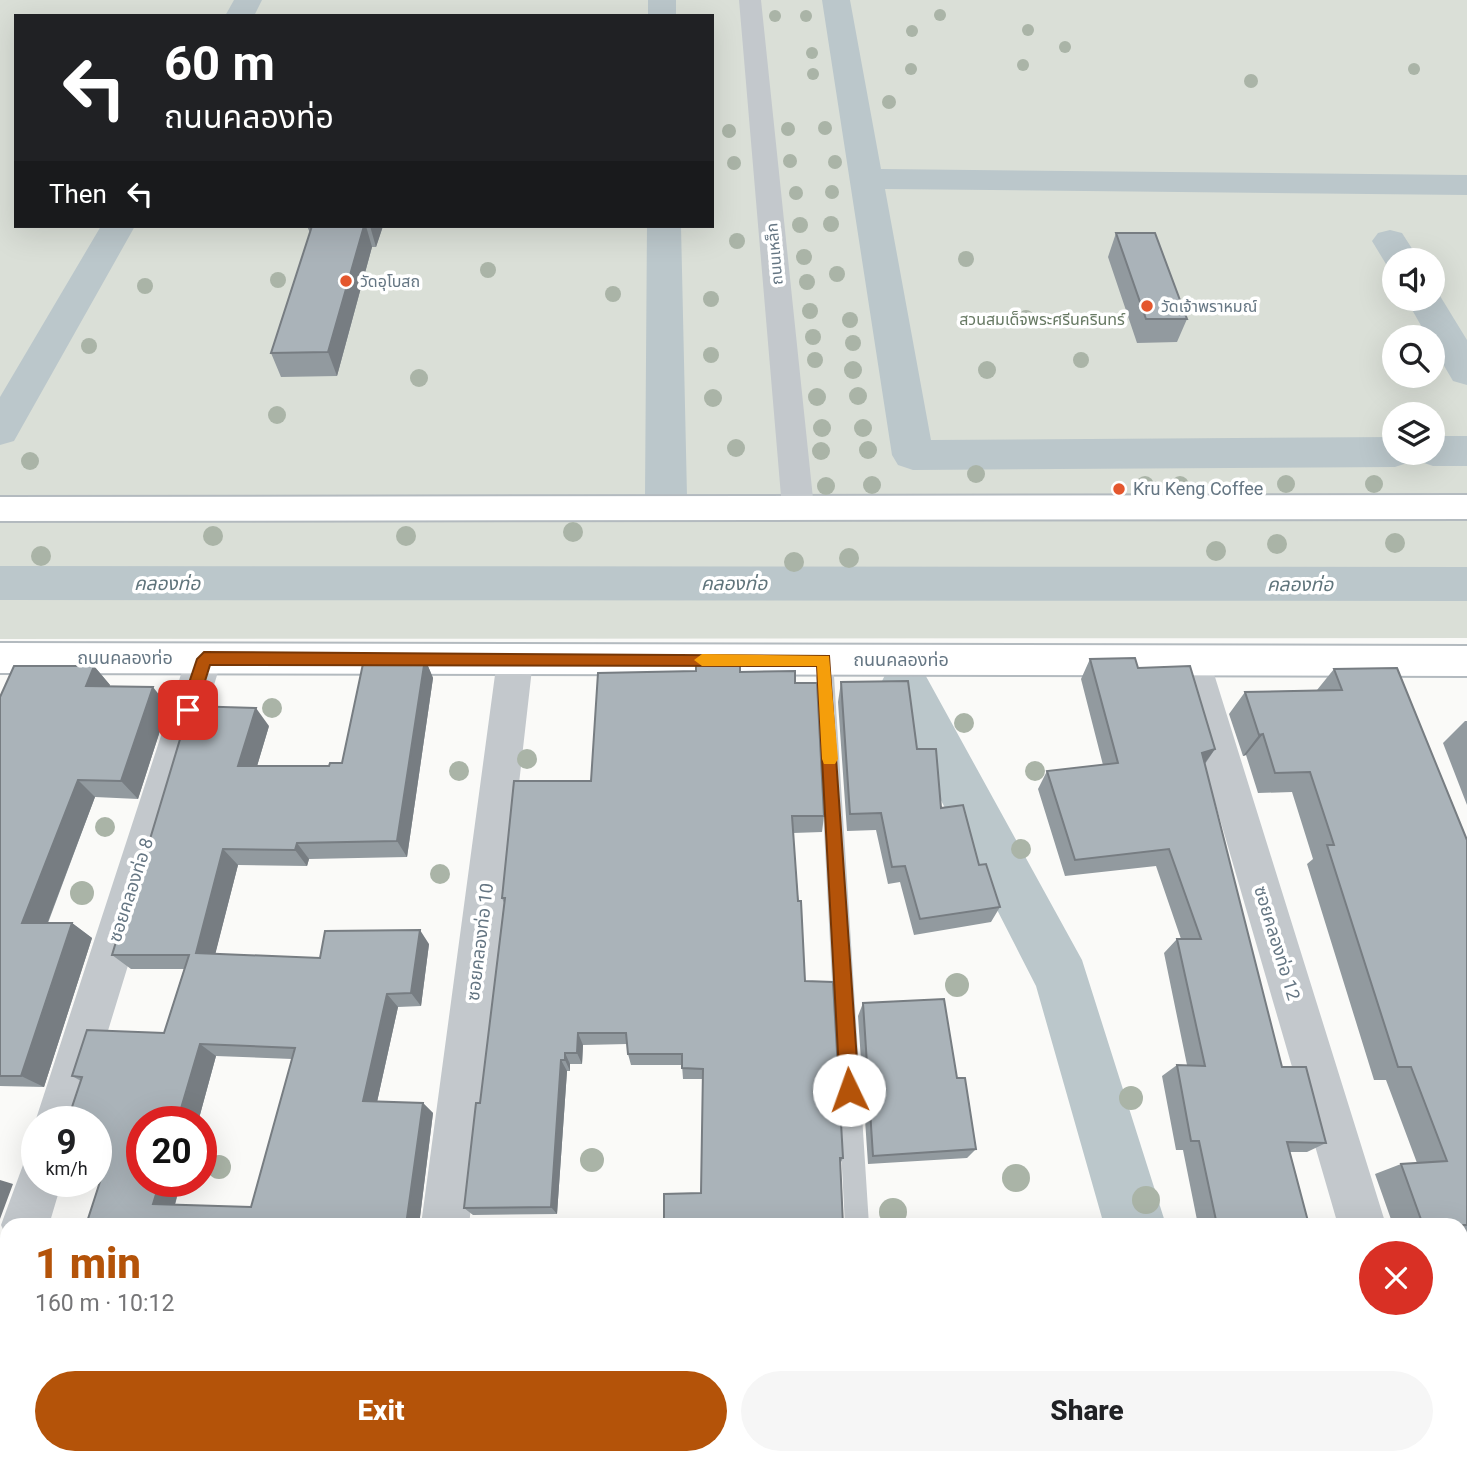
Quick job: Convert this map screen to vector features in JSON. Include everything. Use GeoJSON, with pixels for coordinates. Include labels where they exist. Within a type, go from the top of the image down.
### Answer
{"type":"FeatureCollection","features":[{"type":"Feature","properties":{"kind":"street","name":"ถนนเหล็ก"},"geometry":{"type":"LineString","coordinates":[[750,0],[798,508]]}},
{"type":"Feature","properties":{"kind":"street"},"geometry":{"type":"LineString","coordinates":[[0,509],[1467,507]]}},
{"type":"Feature","properties":{"kind":"street","name":"ถนนคลองท่อ"},"geometry":{"type":"LineString","coordinates":[[0,658],[1467,661]]}},
{"type":"Feature","properties":{"kind":"street","name":"ซอยคลองท่อ 8"},"geometry":{"type":"LineString","coordinates":[[62,1106],[204,659]]}},
{"type":"Feature","properties":{"kind":"street","name":"ซอยคลองท่อ 10"},"geometry":{"type":"LineString","coordinates":[[446,1218],[515,660]]}},
{"type":"Feature","properties":{"kind":"street","name":"ซอยคลองท่อ 12"},"geometry":{"type":"LineString","coordinates":[[1192,661],[1360,1218]]}},
{"type":"Feature","properties":{"kind":"street"},"geometry":{"type":"LineString","coordinates":[[1390,661],[1405,699]]}},
{"type":"Feature","properties":{"kind":"street"},"geometry":{"type":"LineString","coordinates":[[27,1218],[34,1197]]}},
{"type":"Feature","properties":{"kind":"lane"},"geometry":{"type":"LineString","coordinates":[[824,660],[857,1218]]}},
{"type":"Feature","properties":{"kind":"green space","name":"สวนสมเด็จพระศรีนครินทร์"},"geometry":{"type":"Polygon","coordinates":[[[0,0],[1467,0],[1467,638],[0,639],[0,0]]]}},
{"type":"Feature","properties":{"kind":"building"},"geometry":{"type":"Polygon","coordinates":[[[311,228],[363,228],[328,352],[271,353],[311,228]]]}},
{"type":"Feature","properties":{"kind":"building"},"geometry":{"type":"Polygon","coordinates":[[[1116,233],[1155,233],[1187,319],[1146,319],[1116,233]]]}},
{"type":"Feature","properties":{"kind":"building"},"geometry":{"type":"Polygon","coordinates":[[[696,658],[740,658],[740,672],[795,671],[795,683],[817,683],[824,816],[792,816],[798,901],[801,901],[805,981],[833,982],[843,1158],[840,1158],[843,1218],[664,1218],[664,1194],[701,1193],[703,1069],[682,1068],[682,1054],[628,1054],[626,1033],[578,1033],[577,1053],[565,1053],[565,1060],[561,1060],[551,1207],[464,1208],[505,898],[502,898],[514,781],[591,781],[598,673],[696,671],[696,658]]]}},
{"type":"Feature","properties":{"kind":"building"},"geometry":{"type":"Polygon","coordinates":[[[1135,658],[1138,668],[1190,666],[1215,749],[1202,753],[1282,1067],[1306,1067],[1326,1143],[1287,1142],[1307,1218],[1216,1218],[1199,1141],[1191,1141],[1177,1065],[1205,1066],[1177,939],[1201,939],[1169,849],[1075,860],[1047,771],[1118,763],[1090,659],[1135,658]]]}},
{"type":"Feature","properties":{"kind":"building"},"geometry":{"type":"Polygon","coordinates":[[[364,659],[425,659],[397,841],[297,843],[295,850],[223,849],[196,953],[320,958],[325,931],[420,930],[411,993],[387,994],[363,1101],[423,1103],[407,1218],[88,1218],[95,1197],[112,1197],[112,1106],[72,1106],[82,1077],[72,1076],[87,1030],[164,1033],[189,955],[112,955],[126,909],[129,909],[190,706],[256,708],[238,766],[329,766],[330,763],[342,763],[364,659]]]}},
{"type":"Feature","properties":{"kind":"building"},"geometry":{"type":"Polygon","coordinates":[[[14,666],[94,666],[86,686],[153,687],[121,781],[78,780],[22,923],[72,923],[21,1076],[0,1076],[0,697],[14,666]]]}},
{"type":"Feature","properties":{"kind":"building"},"geometry":{"type":"Polygon","coordinates":[[[1397,668],[1467,840],[1467,1218],[1420,1218],[1401,1164],[1447,1161],[1411,1067],[1398,1067],[1327,845],[1334,845],[1310,772],[1275,773],[1263,734],[1259,735],[1245,692],[1342,690],[1334,669],[1397,668]]]}},
{"type":"Feature","properties":{"kind":"building"},"geometry":{"type":"Polygon","coordinates":[[[908,681],[917,749],[936,749],[941,808],[963,805],[979,865],[986,864],[1000,907],[920,919],[905,866],[892,867],[881,813],[850,814],[841,682],[908,681]]]}},
{"type":"Feature","properties":{"kind":"building"},"geometry":{"type":"Polygon","coordinates":[[[944,999],[957,1078],[965,1078],[976,1149],[873,1156],[863,1003],[944,999]]]}},
{"type":"Feature","properties":{"kind":"waterway"},"geometry":{"type":"LineString","coordinates":[[240,14],[248,0]]}},
{"type":"Feature","properties":{"kind":"waterway"},"geometry":{"type":"LineString","coordinates":[[662,0],[662,14]]}},
{"type":"Feature","properties":{"kind":"waterway"},"geometry":{"type":"LineString","coordinates":[[836,0],[866,179]]}},
{"type":"Feature","properties":{"kind":"waterway"},"geometry":{"type":"LineString","coordinates":[[866,179],[1467,185]]}},
{"type":"Feature","properties":{"kind":"waterway"},"geometry":{"type":"LineString","coordinates":[[866,179],[913,455],[1382,452]]}},
{"type":"Feature","properties":{"kind":"waterway"},"geometry":{"type":"LineString","coordinates":[[0,431],[117,228]]}},
{"type":"Feature","properties":{"kind":"waterway"},"geometry":{"type":"LineString","coordinates":[[664,228],[666,496]]}},
{"type":"Feature","properties":{"kind":"waterway"},"geometry":{"type":"LineString","coordinates":[[1390,241],[1394,248]]}},
{"type":"Feature","properties":{"kind":"waterway"},"geometry":{"type":"LineString","coordinates":[[1431,311],[1467,372]]}},
{"type":"Feature","properties":{"kind":"waterway"},"geometry":{"type":"LineString","coordinates":[[1445,451],[1467,451]]}},
{"type":"Feature","properties":{"kind":"waterway","name":"คลองท่อ"},"geometry":{"type":"LineString","coordinates":[[0,583],[1467,584]]}},
{"type":"Feature","properties":{"kind":"waterway"},"geometry":{"type":"LineString","coordinates":[[905,683],[1062,979],[1133,1218]]}},
{"type":"Feature","properties":{"kind":"slow traffic"},"geometry":{"type":"LineString","coordinates":[[702,660],[824,660],[830,759]]}},
{"type":"Feature","properties":{"kind":"place","name":"วัดอุโบสถ"},"geometry":{"type":"Point","coordinates":[346,281]}},
{"type":"Feature","properties":{"kind":"place","name":"วัดเจ้าพราหมณ์"},"geometry":{"type":"Point","coordinates":[1147,306]}},
{"type":"Feature","properties":{"kind":"place","name":"Kru Keng Coffee"},"geometry":{"type":"Point","coordinates":[1119,489]}},
{"type":"Feature","properties":{"kind":"route"},"geometry":{"type":"LineString","coordinates":[[188,710],[204,659],[824,660],[849,1090]]}}]}
